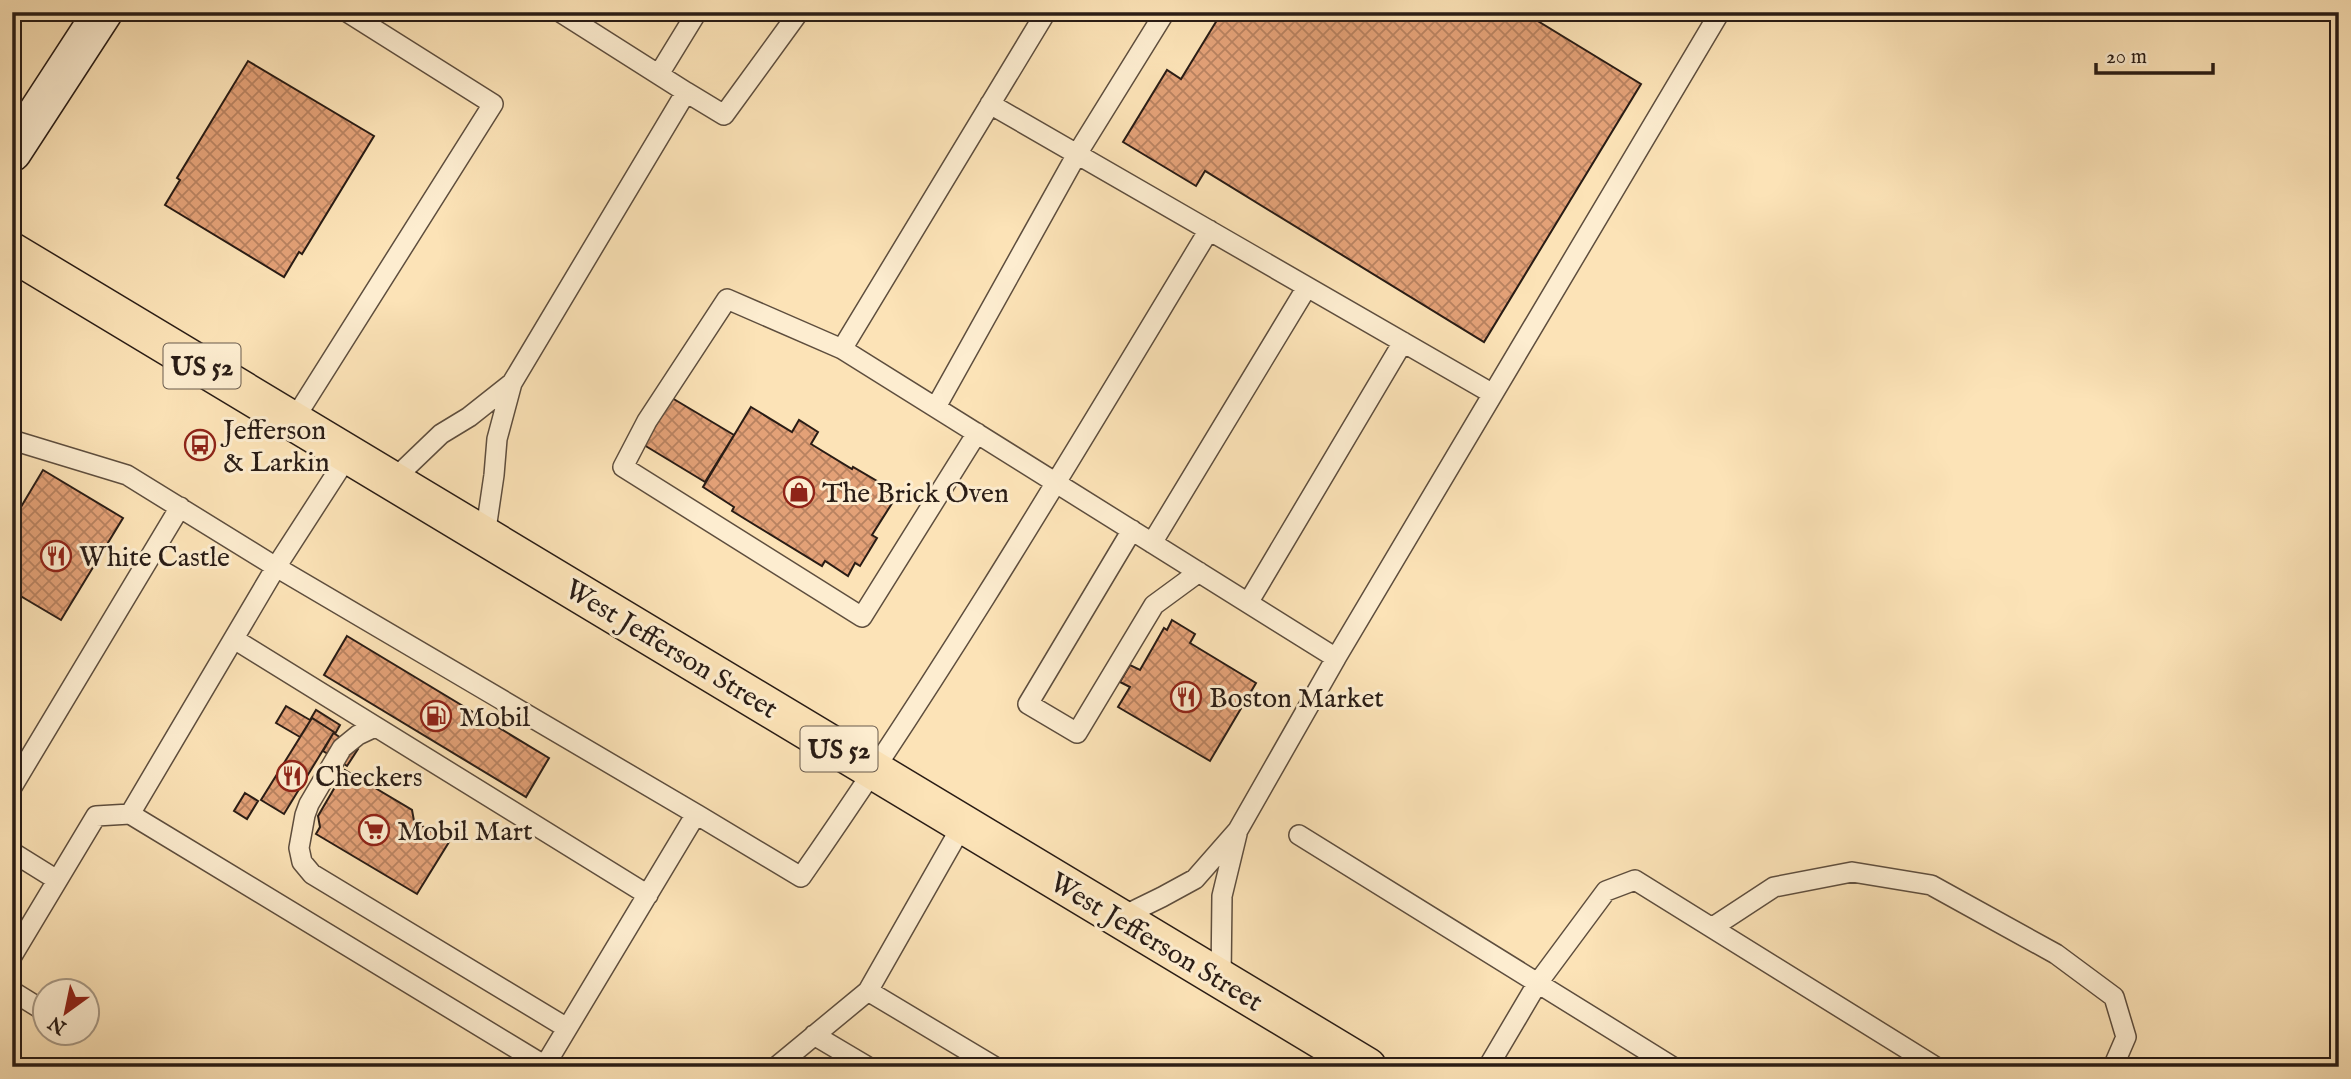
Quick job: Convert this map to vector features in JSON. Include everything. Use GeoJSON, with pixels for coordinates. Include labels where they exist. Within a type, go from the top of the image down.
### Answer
{"type":"FeatureCollection","features":[{"type":"Feature","properties":{"kind":"main road"},"geometry":{"type":"LineString","coordinates":[[12,152],[103,12]]}},
{"type":"Feature","properties":{"kind":"main road","name":"West Jefferson Street"},"geometry":{"type":"LineString","coordinates":[[12,252],[1367,1067]]}},
{"type":"Feature","properties":{"kind":"lane"},"geometry":{"type":"LineString","coordinates":[[293,421],[493,104],[347,12]]}},
{"type":"Feature","properties":{"kind":"lane"},"geometry":{"type":"LineString","coordinates":[[560,12],[724,114],[799,12]]}},
{"type":"Feature","properties":{"kind":"lane"},"geometry":{"type":"LineString","coordinates":[[659,74],[697,12]]}},
{"type":"Feature","properties":{"kind":"lane"},"geometry":{"type":"LineString","coordinates":[[842,349],[1046,12]]}},
{"type":"Feature","properties":{"kind":"lane"},"geometry":{"type":"LineString","coordinates":[[936,407],[1077,154],[1166,12]]}},
{"type":"Feature","properties":{"kind":"lane"},"geometry":{"type":"LineString","coordinates":[[1119,918],[1195,879],[1238,830],[1336,659],[1720,12]]}},
{"type":"Feature","properties":{"kind":"lane"},"geometry":{"type":"LineString","coordinates":[[485,536],[496,439],[512,383],[687,92]]}},
{"type":"Feature","properties":{"kind":"lane"},"geometry":{"type":"LineString","coordinates":[[990,104],[1493,394]]}},
{"type":"Feature","properties":{"kind":"lane"},"geometry":{"type":"LineString","coordinates":[[12,440],[127,475],[276,567],[801,877],[875,771],[1056,483],[1209,230]]}},
{"type":"Feature","properties":{"kind":"lane"},"geometry":{"type":"LineString","coordinates":[[1152,543],[1307,287]]}},
{"type":"Feature","properties":{"kind":"lane"},"geometry":{"type":"LineString","coordinates":[[977,433],[862,617],[623,467],[646,421],[727,299],[842,349],[936,407],[1199,572],[1336,659]]}},
{"type":"Feature","properties":{"kind":"lane"},"geometry":{"type":"LineString","coordinates":[[1248,603],[1403,342]]}},
{"type":"Feature","properties":{"kind":"lane"},"geometry":{"type":"LineString","coordinates":[[392,481],[441,434],[469,417],[512,383]]}},
{"type":"Feature","properties":{"kind":"lane"},"geometry":{"type":"LineString","coordinates":[[131,814],[276,567],[349,454]]}},
{"type":"Feature","properties":{"kind":"lane"},"geometry":{"type":"LineString","coordinates":[[12,787],[180,507]]}},
{"type":"Feature","properties":{"kind":"lane"},"geometry":{"type":"LineString","coordinates":[[1132,530],[1028,704],[1077,733],[1154,605],[1199,572]]}},
{"type":"Feature","properties":{"kind":"lane"},"geometry":{"type":"LineString","coordinates":[[234,639],[648,895]]}},
{"type":"Feature","properties":{"kind":"lane"},"geometry":{"type":"LineString","coordinates":[[375,727],[358,735],[342,748],[309,804],[304,815],[299,848],[302,862],[312,874],[567,1028]]}},
{"type":"Feature","properties":{"kind":"lane"},"geometry":{"type":"LineString","coordinates":[[12,755],[34,750]]}},
{"type":"Feature","properties":{"kind":"lane"},"geometry":{"type":"LineString","coordinates":[[12,956],[96,816],[131,814],[545,1066],[696,814]]}},
{"type":"Feature","properties":{"kind":"lane"},"geometry":{"type":"LineString","coordinates":[[776,1067],[867,991],[963,824]]}},
{"type":"Feature","properties":{"kind":"lane"},"geometry":{"type":"LineString","coordinates":[[1221,979],[1222,896],[1238,830]]}},
{"type":"Feature","properties":{"kind":"lane"},"geometry":{"type":"LineString","coordinates":[[1299,835],[1673,1067]]}},
{"type":"Feature","properties":{"kind":"lane"},"geometry":{"type":"LineString","coordinates":[[12,852],[57,880]]}},
{"type":"Feature","properties":{"kind":"lane"},"geometry":{"type":"LineString","coordinates":[[1713,927],[1774,887],[1853,872],[1931,885],[2056,954],[2114,997],[2126,1037],[2113,1067]]}},
{"type":"Feature","properties":{"kind":"lane"},"geometry":{"type":"LineString","coordinates":[[1488,1067],[1537,984],[1606,891],[1635,880],[1936,1067]]}},
{"type":"Feature","properties":{"kind":"lane"},"geometry":{"type":"LineString","coordinates":[[12,991],[32,1003]]}},
{"type":"Feature","properties":{"kind":"lane"},"geometry":{"type":"LineString","coordinates":[[867,991],[995,1067]]}},
{"type":"Feature","properties":{"kind":"lane"},"geometry":{"type":"LineString","coordinates":[[814,1035],[868,1067]]}},
{"type":"Feature","properties":{"kind":"building"},"geometry":{"type":"Polygon","coordinates":[[[1222,12],[1523,12],[1641,84],[1484,342],[1205,171],[1196,186],[1123,142],[1167,70],[1181,79],[1222,12]]]}},
{"type":"Feature","properties":{"kind":"building"},"geometry":{"type":"Polygon","coordinates":[[[248,61],[374,136],[302,254],[299,252],[284,277],[165,205],[180,180],[177,178],[248,61]]]}},
{"type":"Feature","properties":{"kind":"building"},"geometry":{"type":"Polygon","coordinates":[[[672,398],[734,435],[705,482],[644,445],[672,398]]]}},
{"type":"Feature","properties":{"kind":"building","name":"The Brick Oven"},"geometry":{"type":"Polygon","coordinates":[[[751,407],[792,432],[799,420],[818,432],[811,444],[882,484],[879,487],[896,497],[872,535],[877,538],[860,566],[855,563],[848,576],[825,561],[822,566],[732,511],[734,507],[703,487],[751,407]]]}},
{"type":"Feature","properties":{"kind":"building","name":"White Castle"},"geometry":{"type":"Polygon","coordinates":[[[43,470],[123,518],[61,620],[12,591],[12,522],[43,470]]]}},
{"type":"Feature","properties":{"kind":"building","name":"Boston Market"},"geometry":{"type":"Polygon","coordinates":[[[1172,620],[1195,634],[1190,643],[1256,683],[1210,761],[1118,707],[1130,687],[1120,682],[1130,665],[1140,670],[1164,628],[1167,630],[1172,620]]]}},
{"type":"Feature","properties":{"kind":"building","name":"Mobil"},"geometry":{"type":"Polygon","coordinates":[[[347,636],[549,758],[526,797],[324,675],[347,636]]]}},
{"type":"Feature","properties":{"kind":"building"},"geometry":{"type":"Polygon","coordinates":[[[286,706],[310,720],[316,710],[340,725],[335,734],[358,749],[347,766],[323,751],[334,732],[312,718],[300,737],[276,723],[286,706]]]}},
{"type":"Feature","properties":{"kind":"building","name":"Checkers"},"geometry":{"type":"Polygon","coordinates":[[[312,718],[334,732],[284,814],[261,800],[312,718]]]}},
{"type":"Feature","properties":{"kind":"building","name":"Mobil Mart"},"geometry":{"type":"Polygon","coordinates":[[[345,770],[412,810],[414,821],[449,842],[417,894],[316,834],[320,827],[318,816],[345,770]]]}},
{"type":"Feature","properties":{"kind":"building"},"geometry":{"type":"Polygon","coordinates":[[[245,793],[258,801],[247,819],[234,811],[245,793]]]}},
{"type":"Feature","properties":{"kind":"place","name":"Jefferson & Larkin"},"geometry":{"type":"Point","coordinates":[200,445]}},
{"type":"Feature","properties":{"kind":"place","name":"The Brick Oven"},"geometry":{"type":"Point","coordinates":[799,492]}},
{"type":"Feature","properties":{"kind":"place","name":"White Castle"},"geometry":{"type":"Point","coordinates":[56,556]}},
{"type":"Feature","properties":{"kind":"place","name":"Boston Market"},"geometry":{"type":"Point","coordinates":[1186,697]}},
{"type":"Feature","properties":{"kind":"place","name":"Mobil"},"geometry":{"type":"Point","coordinates":[436,716]}},
{"type":"Feature","properties":{"kind":"place","name":"Checkers"},"geometry":{"type":"Point","coordinates":[292,776]}},
{"type":"Feature","properties":{"kind":"place","name":"Mobil Mart"},"geometry":{"type":"Point","coordinates":[374,830]}}]}
